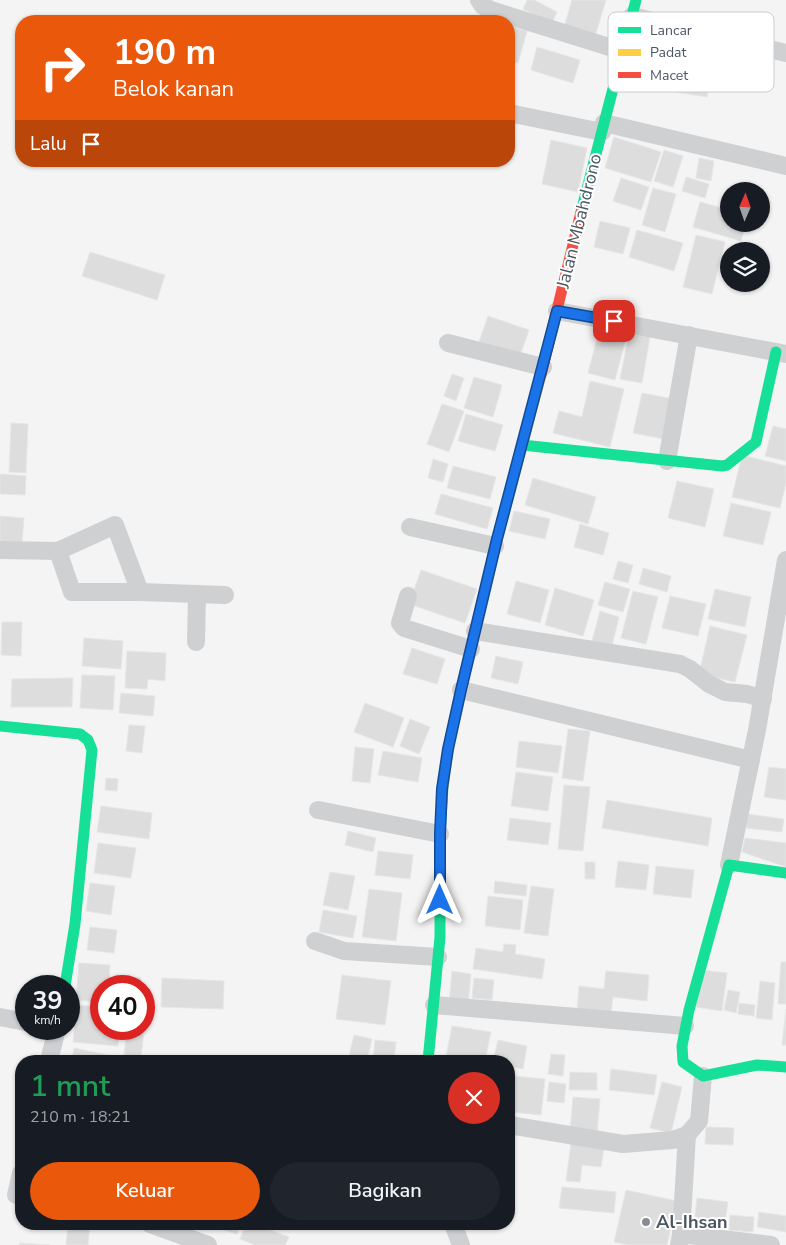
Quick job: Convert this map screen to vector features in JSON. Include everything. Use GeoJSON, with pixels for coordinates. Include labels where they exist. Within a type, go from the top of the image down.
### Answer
{"type":"FeatureCollection","features":[{"type":"Feature","properties":{"kind":"street"},"geometry":{"type":"LineString","coordinates":[[479,0],[483,6],[507,15]]}},
{"type":"Feature","properties":{"kind":"street"},"geometry":{"type":"LineString","coordinates":[[634,8],[648,12]]}},
{"type":"Feature","properties":{"kind":"street"},"geometry":{"type":"LineString","coordinates":[[515,18],[608,48]]}},
{"type":"Feature","properties":{"kind":"street"},"geometry":{"type":"LineString","coordinates":[[774,49],[786,53]]}},
{"type":"Feature","properties":{"kind":"street","name":"Jalan Mbahdrono"},"geometry":{"type":"LineString","coordinates":[[429,1055],[440,937],[440,834],[442,789],[448,749],[495,546],[543,367],[612,92]]}},
{"type":"Feature","properties":{"kind":"street"},"geometry":{"type":"LineString","coordinates":[[515,114],[603,128],[786,166]]}},
{"type":"Feature","properties":{"kind":"street"},"geometry":{"type":"LineString","coordinates":[[522,444],[668,461],[727,465],[756,442],[781,353],[557,311]]}},
{"type":"Feature","properties":{"kind":"street"},"geometry":{"type":"LineString","coordinates":[[668,461],[689,336]]}},
{"type":"Feature","properties":{"kind":"street"},"geometry":{"type":"LineString","coordinates":[[448,342],[543,367]]}},
{"type":"Feature","properties":{"kind":"street"},"geometry":{"type":"LineString","coordinates":[[0,550],[58,551],[115,525],[140,592]]}},
{"type":"Feature","properties":{"kind":"street"},"geometry":{"type":"LineString","coordinates":[[410,527],[495,546]]}},
{"type":"Feature","properties":{"kind":"street"},"geometry":{"type":"LineString","coordinates":[[58,551],[72,592],[225,595]]}},
{"type":"Feature","properties":{"kind":"street"},"geometry":{"type":"LineString","coordinates":[[786,560],[763,699],[729,865],[689,1010],[682,1046],[683,1062],[704,1076],[757,1065],[786,1066]]}},
{"type":"Feature","properties":{"kind":"street"},"geometry":{"type":"LineString","coordinates":[[196,642],[197,594]]}},
{"type":"Feature","properties":{"kind":"street"},"geometry":{"type":"LineString","coordinates":[[408,596],[400,622],[404,628],[471,649]]}},
{"type":"Feature","properties":{"kind":"street"},"geometry":{"type":"LineString","coordinates":[[475,631],[680,664],[690,669],[708,684],[725,692],[747,694],[763,699]]}},
{"type":"Feature","properties":{"kind":"street"},"geometry":{"type":"LineString","coordinates":[[461,690],[751,760]]}},
{"type":"Feature","properties":{"kind":"street"},"geometry":{"type":"LineString","coordinates":[[0,726],[80,734],[86,736],[92,750],[75,924],[67,975]]}},
{"type":"Feature","properties":{"kind":"street"},"geometry":{"type":"LineString","coordinates":[[318,810],[440,834]]}},
{"type":"Feature","properties":{"kind":"street"},"geometry":{"type":"LineString","coordinates":[[729,865],[786,873]]}},
{"type":"Feature","properties":{"kind":"street"},"geometry":{"type":"LineString","coordinates":[[315,941],[344,951],[438,957]]}},
{"type":"Feature","properties":{"kind":"street"},"geometry":{"type":"LineString","coordinates":[[434,1005],[686,1026]]}},
{"type":"Feature","properties":{"kind":"street"},"geometry":{"type":"LineString","coordinates":[[0,1017],[15,1020]]}},
{"type":"Feature","properties":{"kind":"street"},"geometry":{"type":"LineString","coordinates":[[50,1055],[54,1040]]}},
{"type":"Feature","properties":{"kind":"street"},"geometry":{"type":"LineString","coordinates":[[515,1126],[623,1144],[673,1140],[687,1135],[699,1121],[704,1076]]}},
{"type":"Feature","properties":{"kind":"street"},"geometry":{"type":"LineString","coordinates":[[687,1135],[680,1240],[771,1245]]}},
{"type":"Feature","properties":{"kind":"street"},"geometry":{"type":"LineString","coordinates":[[159,1230],[173,1239],[208,1245]]}},
{"type":"Feature","properties":{"kind":"street"},"geometry":{"type":"LineString","coordinates":[[455,1230],[461,1245]]}},
{"type":"Feature","properties":{"kind":"building"},"geometry":{"type":"Polygon","coordinates":[[[527,0],[534,0],[557,12],[552,23],[523,9],[527,0]]]}},
{"type":"Feature","properties":{"kind":"building"},"geometry":{"type":"Polygon","coordinates":[[[572,0],[606,0],[595,36],[564,27],[572,0]]]}},
{"type":"Feature","properties":{"kind":"building"},"geometry":{"type":"Polygon","coordinates":[[[515,28],[527,31],[518,63],[515,62],[515,28]]]}},
{"type":"Feature","properties":{"kind":"building"},"geometry":{"type":"Polygon","coordinates":[[[537,47],[580,60],[573,83],[531,70],[537,47]]]}},
{"type":"Feature","properties":{"kind":"building"},"geometry":{"type":"Polygon","coordinates":[[[675,92],[708,92],[707,97],[675,92]]]}},
{"type":"Feature","properties":{"kind":"building"},"geometry":{"type":"Polygon","coordinates":[[[614,137],[661,152],[651,182],[605,168],[614,137]]]}},
{"type":"Feature","properties":{"kind":"building"},"geometry":{"type":"Polygon","coordinates":[[[551,140],[587,148],[578,192],[542,184],[551,140]]]}},
{"type":"Feature","properties":{"kind":"building"},"geometry":{"type":"Polygon","coordinates":[[[664,150],[683,156],[673,187],[654,181],[664,150]]]}},
{"type":"Feature","properties":{"kind":"building"},"geometry":{"type":"Polygon","coordinates":[[[699,158],[714,161],[711,181],[696,178],[699,158]]]}},
{"type":"Feature","properties":{"kind":"building"},"geometry":{"type":"Polygon","coordinates":[[[686,177],[709,184],[705,198],[682,191],[686,177]]]}},
{"type":"Feature","properties":{"kind":"building"},"geometry":{"type":"Polygon","coordinates":[[[621,178],[649,187],[641,210],[613,201],[621,178]]]}},
{"type":"Feature","properties":{"kind":"building"},"geometry":{"type":"Polygon","coordinates":[[[653,188],[676,194],[665,232],[642,225],[653,188]]]}},
{"type":"Feature","properties":{"kind":"building"},"geometry":{"type":"Polygon","coordinates":[[[700,202],[720,208],[720,232],[744,232],[741,241],[693,227],[700,202]]]}},
{"type":"Feature","properties":{"kind":"building"},"geometry":{"type":"Polygon","coordinates":[[[600,221],[630,228],[623,254],[594,247],[600,221]]]}},
{"type":"Feature","properties":{"kind":"building"},"geometry":{"type":"Polygon","coordinates":[[[637,230],[683,243],[674,271],[629,257],[637,230]]]}},
{"type":"Feature","properties":{"kind":"building"},"geometry":{"type":"Polygon","coordinates":[[[696,235],[725,242],[720,242],[720,262],[712,294],[683,287],[696,235]]]}},
{"type":"Feature","properties":{"kind":"building"},"geometry":{"type":"Polygon","coordinates":[[[90,252],[165,275],[157,300],[82,276],[90,252]]]}},
{"type":"Feature","properties":{"kind":"building"},"geometry":{"type":"Polygon","coordinates":[[[488,316],[529,330],[520,356],[479,342],[488,316]]]}},
{"type":"Feature","properties":{"kind":"building"},"geometry":{"type":"Polygon","coordinates":[[[599,331],[626,338],[615,380],[588,373],[599,331]]]}},
{"type":"Feature","properties":{"kind":"building"},"geometry":{"type":"Polygon","coordinates":[[[629,334],[650,337],[642,383],[620,379],[629,334]]]}},
{"type":"Feature","properties":{"kind":"building"},"geometry":{"type":"Polygon","coordinates":[[[452,374],[464,378],[456,401],[444,396],[452,374]]]}},
{"type":"Feature","properties":{"kind":"building"},"geometry":{"type":"Polygon","coordinates":[[[474,377],[502,385],[493,417],[464,408],[474,377]]]}},
{"type":"Feature","properties":{"kind":"building"},"geometry":{"type":"Polygon","coordinates":[[[590,381],[624,389],[610,447],[553,433],[559,411],[582,417],[590,381]]]}},
{"type":"Feature","properties":{"kind":"building"},"geometry":{"type":"Polygon","coordinates":[[[642,393],[673,399],[664,439],[633,433],[642,393]]]}},
{"type":"Feature","properties":{"kind":"building"},"geometry":{"type":"Polygon","coordinates":[[[442,404],[464,411],[449,452],[427,444],[442,404]]]}},
{"type":"Feature","properties":{"kind":"building"},"geometry":{"type":"Polygon","coordinates":[[[466,414],[503,425],[495,451],[458,441],[466,414]]]}},
{"type":"Feature","properties":{"kind":"building"},"geometry":{"type":"Polygon","coordinates":[[[11,423],[28,424],[26,473],[9,472],[11,423]]]}},
{"type":"Feature","properties":{"kind":"building"},"geometry":{"type":"Polygon","coordinates":[[[773,426],[786,429],[786,461],[765,456],[773,426]]]}},
{"type":"Feature","properties":{"kind":"building"},"geometry":{"type":"Polygon","coordinates":[[[742,455],[786,466],[786,483],[780,508],[732,497],[742,455]]]}},
{"type":"Feature","properties":{"kind":"building"},"geometry":{"type":"Polygon","coordinates":[[[433,459],[448,464],[443,482],[428,478],[433,459]]]}},
{"type":"Feature","properties":{"kind":"building"},"geometry":{"type":"Polygon","coordinates":[[[453,466],[496,477],[490,499],[447,488],[453,466]]]}},
{"type":"Feature","properties":{"kind":"building"},"geometry":{"type":"Polygon","coordinates":[[[0,474],[26,476],[25,495],[0,494],[0,474]]]}},
{"type":"Feature","properties":{"kind":"building"},"geometry":{"type":"Polygon","coordinates":[[[533,478],[596,497],[588,524],[525,505],[533,478]]]}},
{"type":"Feature","properties":{"kind":"building"},"geometry":{"type":"Polygon","coordinates":[[[677,481],[714,489],[705,527],[668,518],[677,481]]]}},
{"type":"Feature","properties":{"kind":"building"},"geometry":{"type":"Polygon","coordinates":[[[441,494],[493,508],[487,529],[435,514],[441,494]]]}},
{"type":"Feature","properties":{"kind":"building"},"geometry":{"type":"Polygon","coordinates":[[[731,503],[771,512],[763,545],[723,536],[731,503]]]}},
{"type":"Feature","properties":{"kind":"building"},"geometry":{"type":"Polygon","coordinates":[[[514,511],[550,519],[545,539],[509,531],[514,511]]]}},
{"type":"Feature","properties":{"kind":"building"},"geometry":{"type":"Polygon","coordinates":[[[0,516],[24,518],[22,543],[0,542],[0,516]]]}},
{"type":"Feature","properties":{"kind":"building"},"geometry":{"type":"Polygon","coordinates":[[[580,524],[609,533],[603,555],[574,547],[580,524]]]}},
{"type":"Feature","properties":{"kind":"building"},"geometry":{"type":"Polygon","coordinates":[[[618,561],[633,565],[628,583],[613,579],[618,561]]]}},
{"type":"Feature","properties":{"kind":"building"},"geometry":{"type":"Polygon","coordinates":[[[643,568],[671,576],[667,592],[639,584],[643,568]]]}},
{"type":"Feature","properties":{"kind":"building"},"geometry":{"type":"Polygon","coordinates":[[[421,570],[477,589],[465,623],[409,604],[421,570]]]}},
{"type":"Feature","properties":{"kind":"building"},"geometry":{"type":"Polygon","coordinates":[[[516,581],[549,590],[540,623],[507,614],[516,581]]]}},
{"type":"Feature","properties":{"kind":"building"},"geometry":{"type":"Polygon","coordinates":[[[605,582],[630,589],[623,612],[598,605],[605,582]]]}},
{"type":"Feature","properties":{"kind":"building"},"geometry":{"type":"Polygon","coordinates":[[[555,588],[594,600],[583,636],[545,625],[555,588]]]}},
{"type":"Feature","properties":{"kind":"building"},"geometry":{"type":"Polygon","coordinates":[[[715,589],[751,597],[745,627],[708,619],[715,589]]]}},
{"type":"Feature","properties":{"kind":"building"},"geometry":{"type":"Polygon","coordinates":[[[633,591],[658,597],[646,644],[621,638],[633,591]]]}},
{"type":"Feature","properties":{"kind":"building"},"geometry":{"type":"Polygon","coordinates":[[[670,596],[706,604],[698,636],[662,628],[670,596]]]}},
{"type":"Feature","properties":{"kind":"building"},"geometry":{"type":"Polygon","coordinates":[[[600,611],[619,617],[611,650],[591,645],[600,611]]]}},
{"type":"Feature","properties":{"kind":"building"},"geometry":{"type":"Polygon","coordinates":[[[2,622],[22,622],[21,656],[1,655],[2,622]]]}},
{"type":"Feature","properties":{"kind":"building"},"geometry":{"type":"Polygon","coordinates":[[[710,626],[747,635],[735,682],[699,674],[710,626]]]}},
{"type":"Feature","properties":{"kind":"building"},"geometry":{"type":"Polygon","coordinates":[[[84,638],[123,641],[121,669],[82,666],[84,638]]]}},
{"type":"Feature","properties":{"kind":"building"},"geometry":{"type":"Polygon","coordinates":[[[412,648],[445,659],[437,684],[403,674],[412,648]]]}},
{"type":"Feature","properties":{"kind":"building"},"geometry":{"type":"Polygon","coordinates":[[[127,651],[166,653],[165,681],[148,679],[147,689],[125,688],[127,651]]]}},
{"type":"Feature","properties":{"kind":"building"},"geometry":{"type":"Polygon","coordinates":[[[496,656],[523,662],[518,684],[491,678],[496,656]]]}},
{"type":"Feature","properties":{"kind":"building"},"geometry":{"type":"Polygon","coordinates":[[[82,675],[115,676],[113,710],[80,708],[82,675]]]}},
{"type":"Feature","properties":{"kind":"building"},"geometry":{"type":"Polygon","coordinates":[[[73,678],[72,707],[11,707],[12,679],[73,678]]]}},
{"type":"Feature","properties":{"kind":"building"},"geometry":{"type":"Polygon","coordinates":[[[121,693],[155,696],[153,716],[119,713],[121,693]]]}},
{"type":"Feature","properties":{"kind":"building"},"geometry":{"type":"Polygon","coordinates":[[[365,703],[404,718],[393,747],[354,732],[365,703]]]}},
{"type":"Feature","properties":{"kind":"building"},"geometry":{"type":"Polygon","coordinates":[[[410,719],[430,727],[419,754],[400,746],[410,719]]]}},
{"type":"Feature","properties":{"kind":"building"},"geometry":{"type":"Polygon","coordinates":[[[129,725],[145,726],[142,753],[126,751],[129,725]]]}},
{"type":"Feature","properties":{"kind":"building"},"geometry":{"type":"Polygon","coordinates":[[[568,729],[590,731],[583,781],[562,778],[568,729]]]}},
{"type":"Feature","properties":{"kind":"building"},"geometry":{"type":"Polygon","coordinates":[[[519,741],[562,746],[558,773],[516,767],[519,741]]]}},
{"type":"Feature","properties":{"kind":"building"},"geometry":{"type":"Polygon","coordinates":[[[355,747],[374,749],[370,783],[352,781],[355,747]]]}},
{"type":"Feature","properties":{"kind":"building"},"geometry":{"type":"Polygon","coordinates":[[[383,751],[422,758],[418,782],[378,775],[383,751]]]}},
{"type":"Feature","properties":{"kind":"building"},"geometry":{"type":"Polygon","coordinates":[[[769,767],[786,769],[786,800],[764,797],[769,767]]]}},
{"type":"Feature","properties":{"kind":"building"},"geometry":{"type":"Polygon","coordinates":[[[516,772],[553,777],[548,811],[511,806],[516,772]]]}},
{"type":"Feature","properties":{"kind":"building"},"geometry":{"type":"Polygon","coordinates":[[[106,778],[118,779],[117,791],[105,790],[106,778]]]}},
{"type":"Feature","properties":{"kind":"building"},"geometry":{"type":"Polygon","coordinates":[[[564,785],[590,787],[583,851],[558,849],[564,785]]]}},
{"type":"Feature","properties":{"kind":"building"},"geometry":{"type":"Polygon","coordinates":[[[607,800],[712,818],[708,846],[602,828],[607,800]]]}},
{"type":"Feature","properties":{"kind":"building"},"geometry":{"type":"Polygon","coordinates":[[[101,806],[152,813],[149,839],[97,832],[101,806]]]}},
{"type":"Feature","properties":{"kind":"building"},"geometry":{"type":"Polygon","coordinates":[[[747,814],[784,819],[782,832],[746,828],[747,814]]]}},
{"type":"Feature","properties":{"kind":"building"},"geometry":{"type":"Polygon","coordinates":[[[510,818],[551,823],[548,845],[507,840],[510,818]]]}},
{"type":"Feature","properties":{"kind":"building"},"geometry":{"type":"Polygon","coordinates":[[[348,831],[376,838],[373,852],[345,845],[348,831]]]}},
{"type":"Feature","properties":{"kind":"building"},"geometry":{"type":"Polygon","coordinates":[[[745,838],[786,843],[786,867],[742,852],[745,838]]]}},
{"type":"Feature","properties":{"kind":"building"},"geometry":{"type":"Polygon","coordinates":[[[98,843],[136,848],[131,878],[94,873],[98,843]]]}},
{"type":"Feature","properties":{"kind":"building"},"geometry":{"type":"Polygon","coordinates":[[[378,851],[413,855],[410,879],[375,875],[378,851]]]}},
{"type":"Feature","properties":{"kind":"building"},"geometry":{"type":"Polygon","coordinates":[[[618,861],[649,865],[646,890],[615,887],[618,861]]]}},
{"type":"Feature","properties":{"kind":"building"},"geometry":{"type":"Polygon","coordinates":[[[585,862],[595,862],[595,879],[585,879],[585,862]]]}},
{"type":"Feature","properties":{"kind":"building"},"geometry":{"type":"Polygon","coordinates":[[[656,866],[694,870],[691,898],[653,894],[656,866]]]}},
{"type":"Feature","properties":{"kind":"building"},"geometry":{"type":"Polygon","coordinates":[[[330,872],[355,876],[348,910],[323,905],[330,872]]]}},
{"type":"Feature","properties":{"kind":"building"},"geometry":{"type":"Polygon","coordinates":[[[495,881],[527,885],[526,896],[494,893],[495,881]]]}},
{"type":"Feature","properties":{"kind":"building"},"geometry":{"type":"Polygon","coordinates":[[[90,883],[115,886],[111,915],[86,911],[90,883]]]}},
{"type":"Feature","properties":{"kind":"building"},"geometry":{"type":"Polygon","coordinates":[[[531,886],[554,889],[548,936],[524,933],[531,886]]]}},
{"type":"Feature","properties":{"kind":"building"},"geometry":{"type":"Polygon","coordinates":[[[369,889],[402,893],[396,941],[362,937],[369,889]]]}},
{"type":"Feature","properties":{"kind":"building"},"geometry":{"type":"Polygon","coordinates":[[[488,896],[523,900],[520,930],[485,926],[488,896]]]}},
{"type":"Feature","properties":{"kind":"building"},"geometry":{"type":"Polygon","coordinates":[[[323,910],[357,916],[353,938],[319,932],[323,910]]]}},
{"type":"Feature","properties":{"kind":"building"},"geometry":{"type":"Polygon","coordinates":[[[90,927],[117,930],[114,953],[87,950],[90,927]]]}},
{"type":"Feature","properties":{"kind":"building"},"geometry":{"type":"Polygon","coordinates":[[[504,944],[516,945],[515,954],[545,959],[542,979],[473,969],[476,948],[503,952],[504,944]]]}},
{"type":"Feature","properties":{"kind":"building"},"geometry":{"type":"Polygon","coordinates":[[[781,962],[786,962],[786,1004],[778,1004],[781,962]]]}},
{"type":"Feature","properties":{"kind":"building"},"geometry":{"type":"Polygon","coordinates":[[[79,963],[110,965],[110,975],[90,975],[90,1001],[80,1000],[80,975],[78,975],[79,963]]]}},
{"type":"Feature","properties":{"kind":"building"},"geometry":{"type":"Polygon","coordinates":[[[701,970],[727,973],[722,1011],[696,1007],[701,970]]]}},
{"type":"Feature","properties":{"kind":"building"},"geometry":{"type":"Polygon","coordinates":[[[452,971],[471,974],[468,1005],[449,1003],[452,971]]]}},
{"type":"Feature","properties":{"kind":"building"},"geometry":{"type":"Polygon","coordinates":[[[606,971],[649,975],[647,1001],[613,997],[611,1013],[577,1010],[579,986],[604,989],[606,971]]]}},
{"type":"Feature","properties":{"kind":"building"},"geometry":{"type":"Polygon","coordinates":[[[342,975],[391,981],[385,1025],[336,1019],[342,975]]]}},
{"type":"Feature","properties":{"kind":"building"},"geometry":{"type":"Polygon","coordinates":[[[162,978],[224,981],[223,1009],[161,1007],[162,978]]]}},
{"type":"Feature","properties":{"kind":"building"},"geometry":{"type":"Polygon","coordinates":[[[474,978],[494,980],[492,1000],[472,998],[474,978]]]}},
{"type":"Feature","properties":{"kind":"building"},"geometry":{"type":"Polygon","coordinates":[[[760,981],[775,983],[772,1020],[756,1018],[760,981]]]}},
{"type":"Feature","properties":{"kind":"building"},"geometry":{"type":"Polygon","coordinates":[[[728,990],[740,992],[736,1013],[724,1010],[728,990]]]}},
{"type":"Feature","properties":{"kind":"building"},"geometry":{"type":"Polygon","coordinates":[[[739,1003],[755,1005],[754,1016],[738,1014],[739,1003]]]}},
{"type":"Feature","properties":{"kind":"building"},"geometry":{"type":"Polygon","coordinates":[[[80,1005],[90,1006],[90,1040],[119,1040],[118,1046],[73,1042],[73,1040],[80,1040],[80,1005]]]}},
{"type":"Feature","properties":{"kind":"building"},"geometry":{"type":"Polygon","coordinates":[[[786,1009],[786,1045],[782,1045],[786,1009]]]}},
{"type":"Feature","properties":{"kind":"building"},"geometry":{"type":"Polygon","coordinates":[[[452,1026],[491,1032],[486,1055],[446,1055],[452,1026]]]}},
{"type":"Feature","properties":{"kind":"building"},"geometry":{"type":"Polygon","coordinates":[[[354,1035],[372,1039],[368,1055],[349,1055],[354,1035]]]}},
{"type":"Feature","properties":{"kind":"building"},"geometry":{"type":"Polygon","coordinates":[[[126,1040],[143,1040],[141,1055],[124,1055],[126,1040]]]}},
{"type":"Feature","properties":{"kind":"building"},"geometry":{"type":"Polygon","coordinates":[[[375,1040],[396,1042],[395,1055],[374,1055],[375,1040]]]}},
{"type":"Feature","properties":{"kind":"building"},"geometry":{"type":"Polygon","coordinates":[[[498,1040],[527,1046],[523,1069],[515,1067],[515,1055],[494,1055],[498,1040]]]}},
{"type":"Feature","properties":{"kind":"building"},"geometry":{"type":"Polygon","coordinates":[[[74,1048],[108,1055],[73,1055],[74,1048]]]}},
{"type":"Feature","properties":{"kind":"building"},"geometry":{"type":"Polygon","coordinates":[[[551,1054],[565,1055],[563,1076],[548,1074],[551,1054]]]}},
{"type":"Feature","properties":{"kind":"building"},"geometry":{"type":"Polygon","coordinates":[[[611,1069],[657,1075],[654,1095],[609,1090],[611,1069]]]}},
{"type":"Feature","properties":{"kind":"building"},"geometry":{"type":"Polygon","coordinates":[[[570,1072],[597,1073],[597,1090],[569,1090],[570,1072]]]}},
{"type":"Feature","properties":{"kind":"building"},"geometry":{"type":"Polygon","coordinates":[[[515,1076],[545,1079],[541,1115],[515,1112],[515,1076]]]}},
{"type":"Feature","properties":{"kind":"building"},"geometry":{"type":"Polygon","coordinates":[[[549,1082],[566,1084],[564,1103],[547,1101],[549,1082]]]}},
{"type":"Feature","properties":{"kind":"building"},"geometry":{"type":"Polygon","coordinates":[[[662,1082],[682,1087],[671,1133],[650,1128],[662,1082]]]}},
{"type":"Feature","properties":{"kind":"building"},"geometry":{"type":"Polygon","coordinates":[[[573,1097],[600,1099],[597,1133],[570,1131],[573,1097]]]}},
{"type":"Feature","properties":{"kind":"building"},"geometry":{"type":"Polygon","coordinates":[[[706,1127],[734,1128],[733,1145],[705,1144],[706,1127]]]}},
{"type":"Feature","properties":{"kind":"building"},"geometry":{"type":"Polygon","coordinates":[[[571,1143],[604,1147],[601,1167],[582,1165],[580,1182],[566,1181],[571,1143]]]}},
{"type":"Feature","properties":{"kind":"building"},"geometry":{"type":"Polygon","coordinates":[[[562,1187],[616,1192],[614,1213],[559,1208],[562,1187]]]}},
{"type":"Feature","properties":{"kind":"building","name":"Al-Ihsan"},"geometry":{"type":"Polygon","coordinates":[[[626,1190],[677,1201],[667,1245],[629,1245],[614,1242],[626,1190]]]}},
{"type":"Feature","properties":{"kind":"building"},"geometry":{"type":"Polygon","coordinates":[[[697,1198],[728,1202],[725,1221],[695,1217],[697,1198]]]}},
{"type":"Feature","properties":{"kind":"building"},"geometry":{"type":"Polygon","coordinates":[[[759,1212],[786,1216],[786,1232],[757,1227],[759,1212]]]}},
{"type":"Feature","properties":{"kind":"building"},"geometry":{"type":"Polygon","coordinates":[[[730,1215],[754,1217],[753,1232],[729,1230],[730,1215]]]}},
{"type":"Feature","properties":{"kind":"building"},"geometry":{"type":"Polygon","coordinates":[[[67,1230],[89,1230],[88,1245],[66,1245],[67,1230]]]}},
{"type":"Feature","properties":{"kind":"building"},"geometry":{"type":"Polygon","coordinates":[[[223,1230],[238,1230],[237,1234],[223,1230]]]}},
{"type":"Feature","properties":{"kind":"building"},"geometry":{"type":"Polygon","coordinates":[[[244,1230],[270,1230],[289,1237],[285,1245],[255,1245],[240,1239],[244,1230]]]}},
{"type":"Feature","properties":{"kind":"building"},"geometry":{"type":"Polygon","coordinates":[[[20,1243],[50,1245],[19,1245],[20,1243]]]}},
{"type":"Feature","properties":{"kind":"traffic: fast"},"geometry":{"type":"LineString","coordinates":[[633,12],[636,0]]}},
{"type":"Feature","properties":{"kind":"traffic: fast"},"geometry":{"type":"LineString","coordinates":[[582,208],[612,92]]}},
{"type":"Feature","properties":{"kind":"traffic: fast"},"geometry":{"type":"LineString","coordinates":[[522,445],[727,465],[756,442],[776,352]]}},
{"type":"Feature","properties":{"kind":"traffic: fast"},"geometry":{"type":"LineString","coordinates":[[0,726],[80,734],[88,740],[92,750],[75,924],[67,975]]}},
{"type":"Feature","properties":{"kind":"traffic: fast"},"geometry":{"type":"LineString","coordinates":[[429,1055],[440,937],[440,834],[443,787]]}},
{"type":"Feature","properties":{"kind":"traffic: fast"},"geometry":{"type":"LineString","coordinates":[[786,873],[729,865],[689,1010],[682,1046],[683,1062],[703,1076],[757,1065],[786,1067]]}},
{"type":"Feature","properties":{"kind":"traffic: slow"},"geometry":{"type":"LineString","coordinates":[[443,787],[448,749],[461,690],[497,539],[541,375]]}},
{"type":"Feature","properties":{"kind":"traffic: jam"},"geometry":{"type":"LineString","coordinates":[[541,375],[582,208]]}},
{"type":"Feature","properties":{"kind":"place","name":"Al-Ihsan"},"geometry":{"type":"Point","coordinates":[646,1222]}},
{"type":"Feature","properties":{"kind":"route"},"geometry":{"type":"LineString","coordinates":[[440,900],[442,789],[448,749],[497,539],[557,311],[614,321]]}}]}
